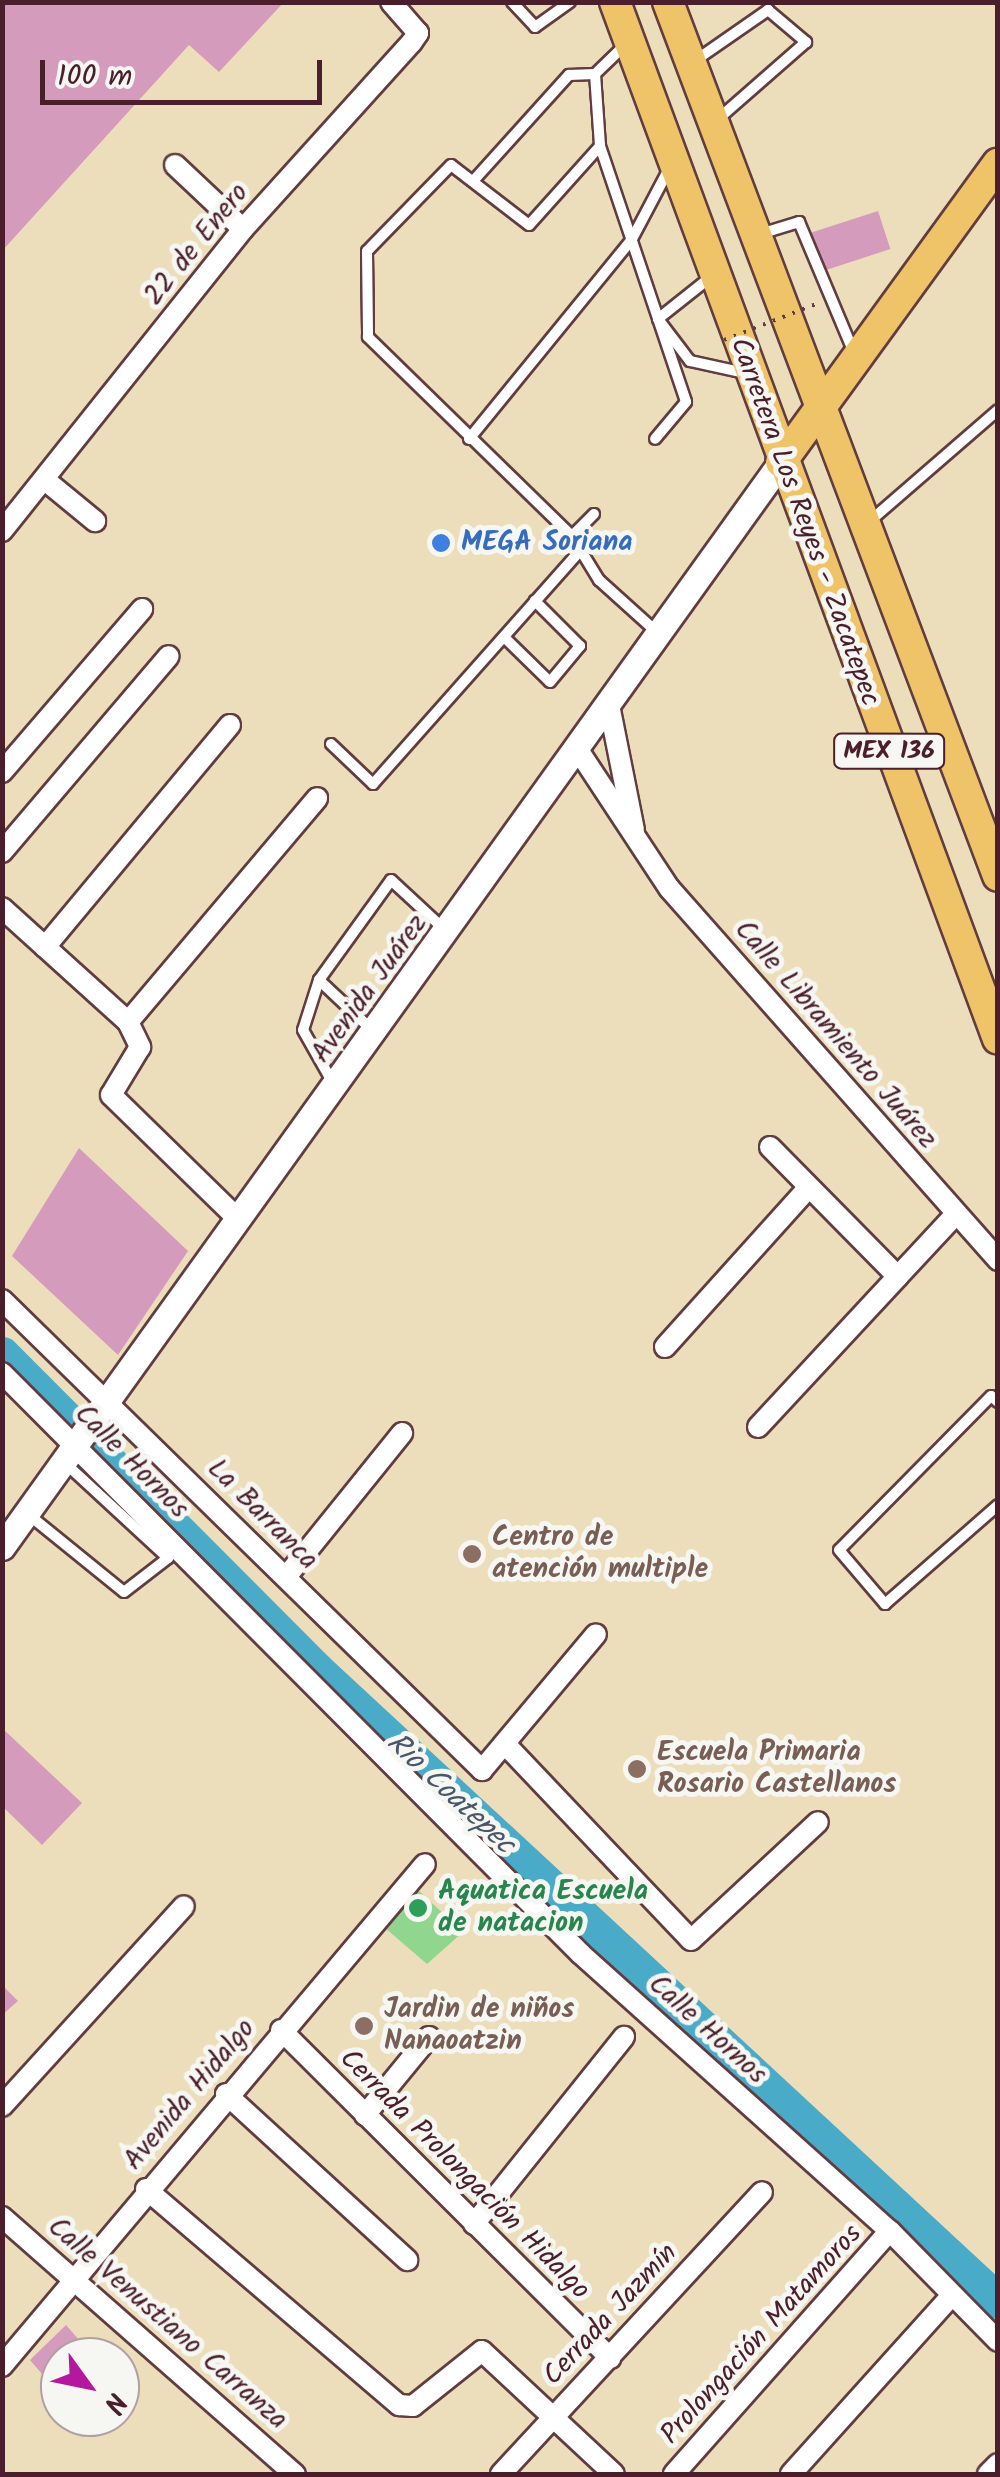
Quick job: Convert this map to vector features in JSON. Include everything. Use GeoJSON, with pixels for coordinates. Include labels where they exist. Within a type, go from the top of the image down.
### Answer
{"type":"FeatureCollection","features":[{"type":"Feature","properties":{"kind":"main road","name":"Carretera Los Reyes - Zacatepec"},"geometry":{"type":"LineString","coordinates":[[615,2],[998,1040]]}},
{"type":"Feature","properties":{"kind":"main road","name":"Carretera Los Reyes - Zacatepec"},"geometry":{"type":"LineString","coordinates":[[668,2],[817,414],[995,861]]}},
{"type":"Feature","properties":{"kind":"main road"},"geometry":{"type":"LineString","coordinates":[[782,462],[998,163]]}},
{"type":"Feature","properties":{"kind":"street","name":"22 de Enero"},"geometry":{"type":"LineString","coordinates":[[2,531],[244,229],[418,34],[391,2]]}},
{"type":"Feature","properties":{"kind":"street"},"geometry":{"type":"LineString","coordinates":[[174,165],[244,229]]}},
{"type":"Feature","properties":{"kind":"street","name":"Avenida Juárez"},"geometry":{"type":"LineString","coordinates":[[2,1547],[580,754],[782,462]]}},
{"type":"Feature","properties":{"kind":"street"},"geometry":{"type":"LineString","coordinates":[[45,480],[94,521]]}},
{"type":"Feature","properties":{"kind":"street"},"geometry":{"type":"LineString","coordinates":[[2,772],[142,609]]}},
{"type":"Feature","properties":{"kind":"street"},"geometry":{"type":"LineString","coordinates":[[2,852],[169,656]]}},
{"type":"Feature","properties":{"kind":"street","name":"Calle Libramiento Juárez"},"geometry":{"type":"LineString","coordinates":[[610,710],[637,842]]}},
{"type":"Feature","properties":{"kind":"street"},"geometry":{"type":"LineString","coordinates":[[45,946],[230,725]]}},
{"type":"Feature","properties":{"kind":"street","name":"Calle Libramiento Juárez"},"geometry":{"type":"LineString","coordinates":[[580,754],[637,842],[998,1260]]}},
{"type":"Feature","properties":{"kind":"street"},"geometry":{"type":"LineString","coordinates":[[128,1022],[318,798]]}},
{"type":"Feature","properties":{"kind":"street"},"geometry":{"type":"LineString","coordinates":[[2,908],[128,1022],[140,1047],[111,1095],[238,1219]]}},
{"type":"Feature","properties":{"kind":"street"},"geometry":{"type":"LineString","coordinates":[[770,1147],[898,1277]]}},
{"type":"Feature","properties":{"kind":"street"},"geometry":{"type":"LineString","coordinates":[[665,1347],[810,1188]]}},
{"type":"Feature","properties":{"kind":"street"},"geometry":{"type":"LineString","coordinates":[[758,1427],[956,1214]]}},
{"type":"Feature","properties":{"kind":"street","name":"La Barranca"},"geometry":{"type":"LineString","coordinates":[[2,1300],[102,1410],[286,1577],[482,1770],[505,1744]]}},
{"type":"Feature","properties":{"kind":"street","name":"Calle Hornos"},"geometry":{"type":"LineString","coordinates":[[2,1373],[73,1450],[581,1954],[890,2231],[998,2340]]}},
{"type":"Feature","properties":{"kind":"street"},"geometry":{"type":"LineString","coordinates":[[286,1577],[402,1434]]}},
{"type":"Feature","properties":{"kind":"street"},"geometry":{"type":"LineString","coordinates":[[596,1634],[505,1744],[691,1940],[818,1822]]}},
{"type":"Feature","properties":{"kind":"street","name":"Avenida Hidalgo"},"geometry":{"type":"LineString","coordinates":[[2,2366],[226,2094],[425,1864]]}},
{"type":"Feature","properties":{"kind":"street"},"geometry":{"type":"LineString","coordinates":[[2,2106],[184,1906]]}},
{"type":"Feature","properties":{"kind":"street","name":"Cerrada Prolongación Hidalgo"},"geometry":{"type":"LineString","coordinates":[[280,2030],[610,2358]]}},
{"type":"Feature","properties":{"kind":"street"},"geometry":{"type":"LineString","coordinates":[[365,2115],[429,2037]]}},
{"type":"Feature","properties":{"kind":"street"},"geometry":{"type":"LineString","coordinates":[[474,2224],[624,2037]]}},
{"type":"Feature","properties":{"kind":"street"},"geometry":{"type":"LineString","coordinates":[[226,2094],[408,2260]]}},
{"type":"Feature","properties":{"kind":"street"},"geometry":{"type":"LineString","coordinates":[[146,2190],[400,2405],[413,2406],[476,2352],[487,2353],[614,2474]]}},
{"type":"Feature","properties":{"kind":"street","name":"Cerrada Jazmín"},"geometry":{"type":"LineString","coordinates":[[500,2474],[762,2192]]}},
{"type":"Feature","properties":{"kind":"street","name":"Calle Venustiano Carranza"},"geometry":{"type":"LineString","coordinates":[[2,2217],[294,2474]]}},
{"type":"Feature","properties":{"kind":"street","name":"Prolongación Matamoros"},"geometry":{"type":"LineString","coordinates":[[674,2474],[890,2231]]}},
{"type":"Feature","properties":{"kind":"street"},"geometry":{"type":"LineString","coordinates":[[791,2474],[952,2294]]}},
{"type":"Feature","properties":{"kind":"street"},"geometry":{"type":"LineString","coordinates":[[988,2474],[998,2464]]}},
{"type":"Feature","properties":{"kind":"lane"},"geometry":{"type":"LineString","coordinates":[[512,2],[534,27],[570,2]]}},
{"type":"Feature","properties":{"kind":"lane"},"geometry":{"type":"LineString","coordinates":[[691,64],[768,10],[806,42],[712,123]]}},
{"type":"Feature","properties":{"kind":"lane"},"geometry":{"type":"LineString","coordinates":[[474,180],[569,74],[595,74],[629,41]]}},
{"type":"Feature","properties":{"kind":"lane"},"geometry":{"type":"LineString","coordinates":[[595,74],[600,146],[686,402],[655,440]]}},
{"type":"Feature","properties":{"kind":"lane"},"geometry":{"type":"LineString","coordinates":[[600,146],[529,226],[452,165],[439,172],[367,250],[368,338],[572,536],[599,580],[662,636]]}},
{"type":"Feature","properties":{"kind":"lane"},"geometry":{"type":"LineString","coordinates":[[469,439],[632,239],[672,162]]}},
{"type":"Feature","properties":{"kind":"lane"},"geometry":{"type":"LineString","coordinates":[[754,236],[800,222],[857,358]]}},
{"type":"Feature","properties":{"kind":"lane"},"geometry":{"type":"LineString","coordinates":[[658,318],[714,275]]}},
{"type":"Feature","properties":{"kind":"lane"},"geometry":{"type":"LineString","coordinates":[[658,318],[690,361],[750,374]]}},
{"type":"Feature","properties":{"kind":"lane"},"geometry":{"type":"LineString","coordinates":[[862,528],[998,410]]}},
{"type":"Feature","properties":{"kind":"lane"},"geometry":{"type":"LineString","coordinates":[[572,536],[594,514]]}},
{"type":"Feature","properties":{"kind":"lane"},"geometry":{"type":"LineString","coordinates":[[330,744],[373,784],[581,550]]}},
{"type":"Feature","properties":{"kind":"lane"},"geometry":{"type":"LineString","coordinates":[[504,637],[550,682],[580,646],[536,601]]}},
{"type":"Feature","properties":{"kind":"lane"},"geometry":{"type":"LineString","coordinates":[[335,1087],[303,1030],[319,980],[392,880],[448,933]]}},
{"type":"Feature","properties":{"kind":"lane"},"geometry":{"type":"LineString","coordinates":[[319,980],[375,1033]]}},
{"type":"Feature","properties":{"kind":"lane"},"geometry":{"type":"LineString","coordinates":[[998,1402],[992,1396],[839,1550],[884,1604],[998,1506]]}},
{"type":"Feature","properties":{"kind":"lane"},"geometry":{"type":"LineString","coordinates":[[27,1513],[124,1592],[168,1558],[73,1450]]}},
{"type":"Feature","properties":{"kind":"path"},"geometry":{"type":"LineString","coordinates":[[724,340],[819,303]]}},
{"type":"Feature","properties":{"kind":"green space","name":"Aquatica Escuela de natacion"},"geometry":{"type":"Polygon","coordinates":[[[416,1888],[463,1932],[427,1964],[384,1927],[416,1888]]]}},
{"type":"Feature","properties":{"kind":"building"},"geometry":{"type":"Polygon","coordinates":[[[2,2],[284,2],[219,72],[189,45],[2,251],[2,2]]]}},
{"type":"Feature","properties":{"kind":"building"},"geometry":{"type":"Polygon","coordinates":[[[878,211],[890,249],[820,272],[808,234],[878,211]]]}},
{"type":"Feature","properties":{"kind":"building"},"geometry":{"type":"Polygon","coordinates":[[[79,1148],[188,1251],[118,1355],[12,1256],[79,1148]]]}},
{"type":"Feature","properties":{"kind":"building"},"geometry":{"type":"Polygon","coordinates":[[[2,1728],[82,1803],[42,1845],[2,1806],[2,1728]]]}},
{"type":"Feature","properties":{"kind":"building"},"geometry":{"type":"Polygon","coordinates":[[[2,1985],[18,2001],[2,2015],[2,1985]]]}},
{"type":"Feature","properties":{"kind":"building"},"geometry":{"type":"Polygon","coordinates":[[[66,2325],[76,2337],[54,2337],[66,2325]]]}},
{"type":"Feature","properties":{"kind":"building"},"geometry":{"type":"Polygon","coordinates":[[[40,2350],[40,2372],[30,2360],[40,2350]]]}},
{"type":"Feature","properties":{"kind":"waterway","name":"Rio Coatepec"},"geometry":{"type":"LineString","coordinates":[[2,1354],[316,1669],[998,2301]]}},
{"type":"Feature","properties":{"kind":"place","name":"MEGA Soriana"},"geometry":{"type":"Point","coordinates":[441,543]}},
{"type":"Feature","properties":{"kind":"place","name":"Centro de atención multiple"},"geometry":{"type":"Point","coordinates":[472,1554]}},
{"type":"Feature","properties":{"kind":"place","name":"Escuela Primaria Rosario Castellanos"},"geometry":{"type":"Point","coordinates":[637,1769]}},
{"type":"Feature","properties":{"kind":"place","name":"Aquatica Escuela de natacion"},"geometry":{"type":"Point","coordinates":[418,1908]}},
{"type":"Feature","properties":{"kind":"place","name":"Jardin de niños Nanaoatzin"},"geometry":{"type":"Point","coordinates":[364,2026]}}]}
